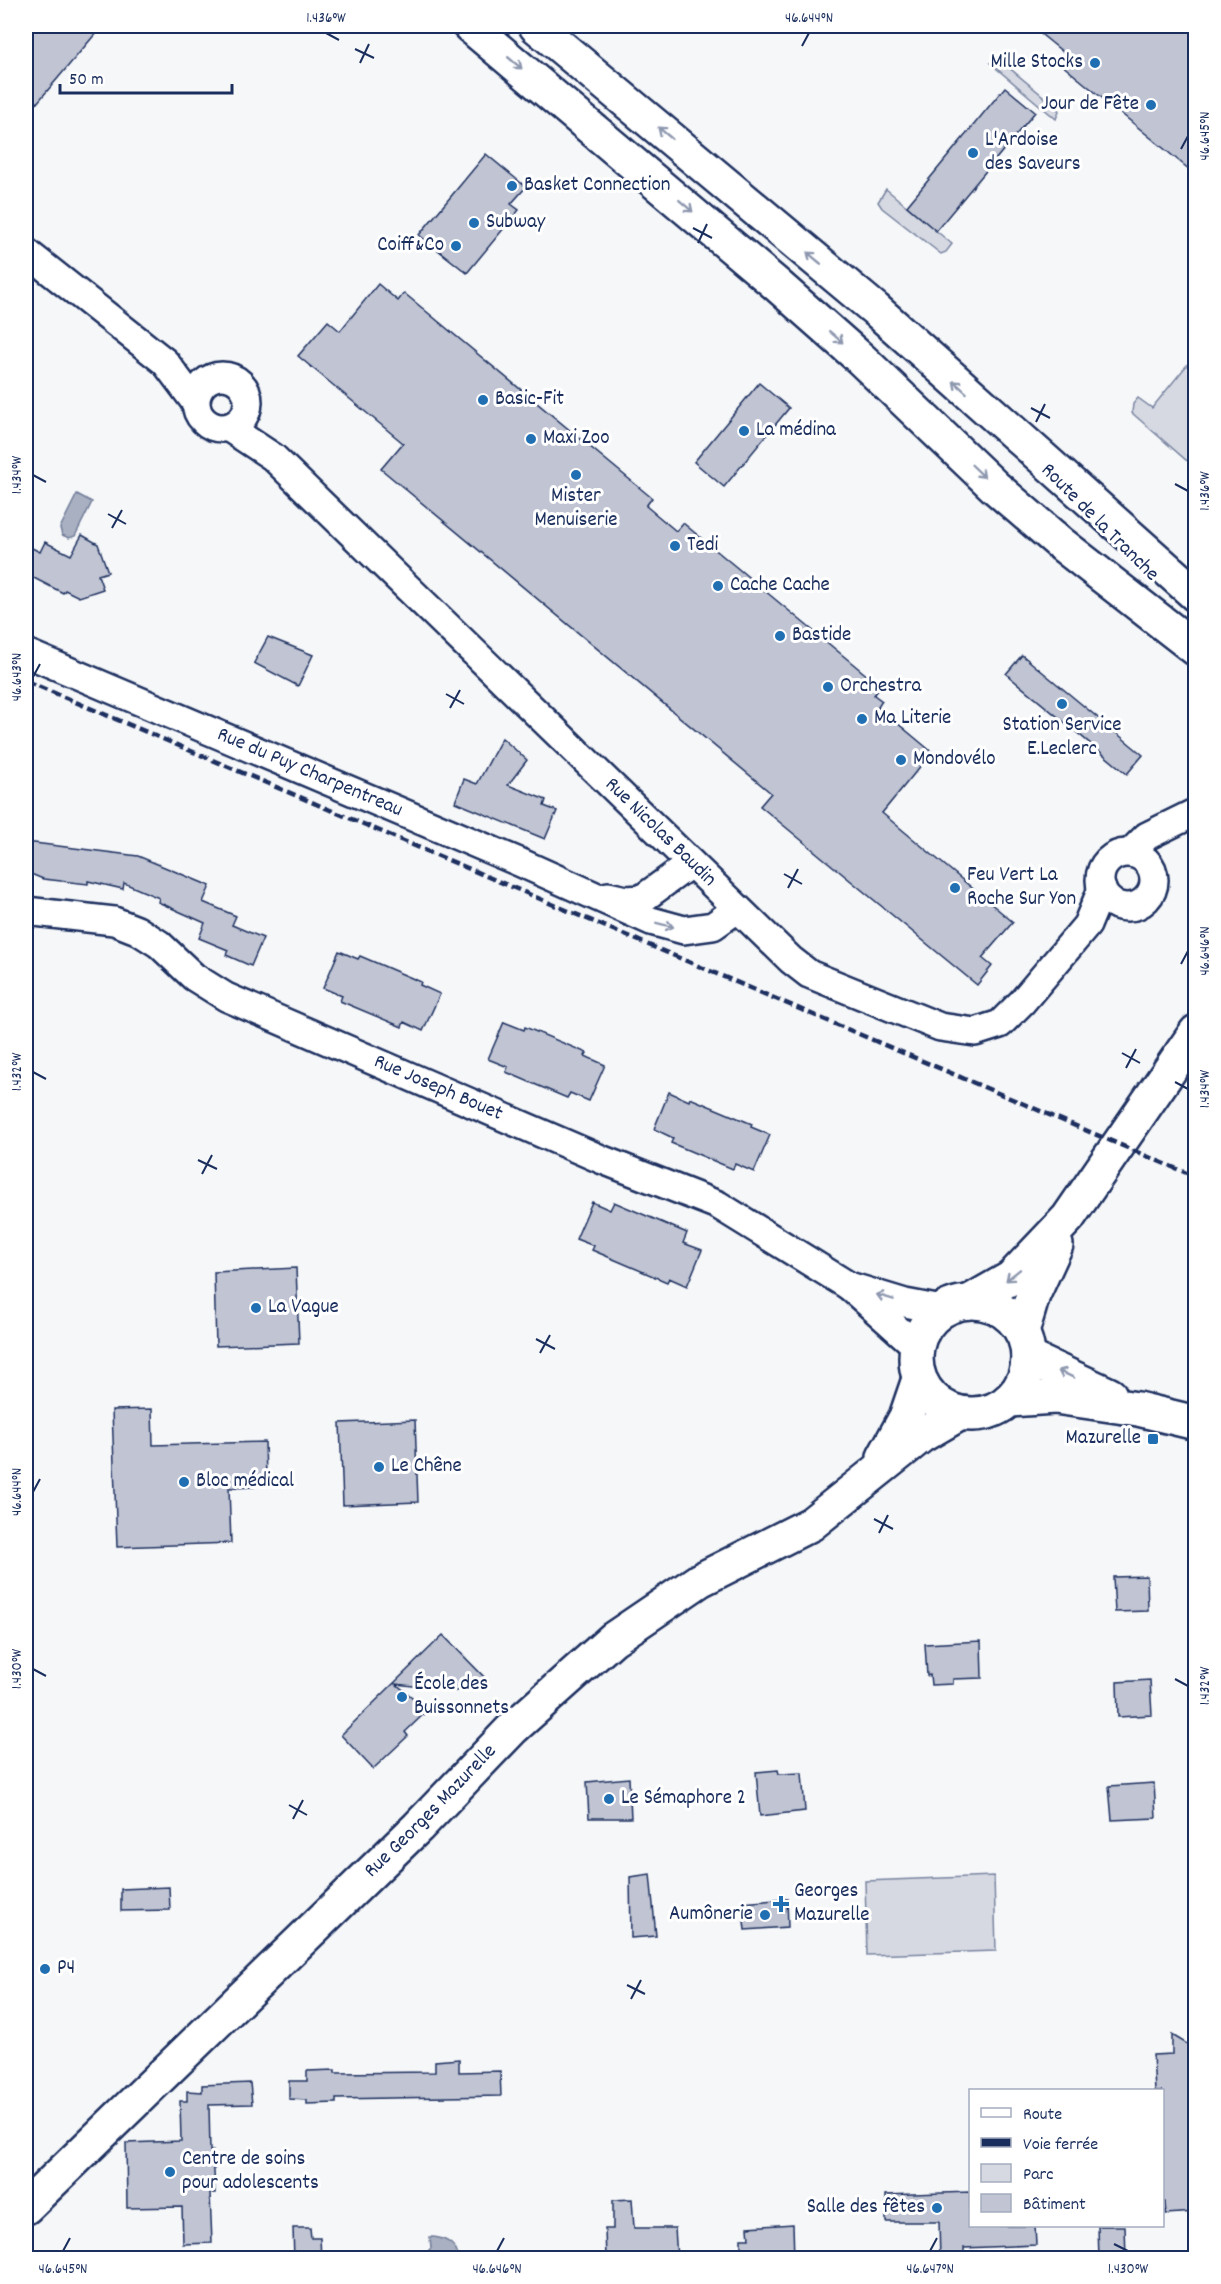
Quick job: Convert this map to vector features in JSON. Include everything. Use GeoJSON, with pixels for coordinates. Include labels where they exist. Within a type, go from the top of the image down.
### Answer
{"type":"FeatureCollection","features":[{"type":"Feature","properties":{"kind":"main road","name":"Route de la Tranche"},"geometry":{"type":"LineString","coordinates":[[470,26],[802,307],[861,359],[995,487],[1060,543],[1196,649]]}},
{"type":"Feature","properties":{"kind":"main road"},"geometry":{"type":"LineString","coordinates":[[536,26],[875,309],[1196,595]]}},
{"type":"Feature","properties":{"kind":"main road","name":"Route de la Tranche"},"geometry":{"type":"LineString","coordinates":[[1004,426],[1196,620]]}},
{"type":"Feature","properties":{"kind":"main road"},"geometry":{"type":"LineString","coordinates":[[1068,1218],[1033,1295],[1025,1345],[1026,1373],[1020,1388],[1009,1400],[994,1410],[977,1415],[959,1414],[942,1407],[928,1395],[919,1379],[915,1363],[916,1346],[922,1332],[956,1306],[1011,1278],[1068,1218],[1196,1032]]}},
{"type":"Feature","properties":{"kind":"main road"},"geometry":{"type":"LineString","coordinates":[[956,1306],[985,1303],[1000,1309],[1012,1319],[1025,1345],[1138,1408]]}},
{"type":"Feature","properties":{"kind":"main road","name":"Rue Georges Mazurelle"},"geometry":{"type":"LineString","coordinates":[[877,1469],[906,1417],[919,1379]]}},
{"type":"Feature","properties":{"kind":"main road"},"geometry":{"type":"LineString","coordinates":[[1009,1400],[1055,1397],[1138,1408],[1196,1424]]}},
{"type":"Feature","properties":{"kind":"main road","name":"Rue Georges Mazurelle"},"geometry":{"type":"LineString","coordinates":[[26,2206],[418,1827],[512,1729],[613,1638],[700,1580],[811,1524],[921,1436],[959,1414]]}},
{"type":"Feature","properties":{"kind":"street"},"geometry":{"type":"LineString","coordinates":[[26,252],[165,362],[195,402],[200,417],[211,426],[238,419],[249,398],[240,381],[227,375],[213,376],[165,362]]}},
{"type":"Feature","properties":{"kind":"street"},"geometry":{"type":"LineString","coordinates":[[195,402],[200,386],[213,376]]}},
{"type":"Feature","properties":{"kind":"street","name":"Rue Nicolas Baudin"},"geometry":{"type":"LineString","coordinates":[[238,419],[273,457],[690,864],[809,974],[940,1027],[975,1032],[1000,1023],[1015,1010],[1112,898]]}},
{"type":"Feature","properties":{"kind":"street","name":"Rue du Puy Charpentreau"},"geometry":{"type":"LineString","coordinates":[[26,653],[592,893],[651,921],[684,930],[713,926],[737,909]]}},
{"type":"Feature","properties":{"kind":"street"},"geometry":{"type":"LineString","coordinates":[[1130,853],[1147,836],[1184,817]]}},
{"type":"Feature","properties":{"kind":"street"},"geometry":{"type":"LineString","coordinates":[[1152,869],[1184,817]]}},
{"type":"Feature","properties":{"kind":"street"},"geometry":{"type":"LineString","coordinates":[[1130,853],[1143,858],[1152,869],[1154,886],[1151,894],[1138,905],[1112,898],[1100,879],[1106,864],[1119,854],[1130,853]]}},
{"type":"Feature","properties":{"kind":"street","name":"Rue du Puy Charpentreau"},"geometry":{"type":"LineString","coordinates":[[592,893],[626,900],[642,899],[690,864]]}},
{"type":"Feature","properties":{"kind":"street","name":"Rue Joseph Bouet"},"geometry":{"type":"LineString","coordinates":[[26,910],[114,921],[137,930],[159,944],[194,977],[226,997],[603,1160],[718,1204],[849,1286],[916,1346]]}},
{"type":"Feature","properties":{"kind":"street","name":"Rue Joseph Bouet"},"geometry":{"type":"LineString","coordinates":[[849,1286],[905,1303],[956,1306]]}},
{"type":"Feature","properties":{"kind":"green space"},"geometry":{"type":"Polygon","coordinates":[[[996,60],[1002,62],[1055,106],[1059,111],[1056,119],[990,63],[996,60]]]}},
{"type":"Feature","properties":{"kind":"green space"},"geometry":{"type":"Polygon","coordinates":[[[886,189],[952,244],[946,252],[941,254],[882,208],[878,202],[886,189]]]}},
{"type":"Feature","properties":{"kind":"green space"},"geometry":{"type":"Polygon","coordinates":[[[1195,355],[1195,435],[1190,443],[1195,447],[1196,461],[1192,463],[1132,413],[1133,404],[1138,398],[1152,408],[1195,355]]]}},
{"type":"Feature","properties":{"kind":"green space"},"geometry":{"type":"Polygon","coordinates":[[[994,1876],[996,1951],[867,1955],[865,1881],[994,1876]]]}},
{"type":"Feature","properties":{"kind":"water"},"geometry":{"type":"Polygon","coordinates":[[[77,494],[92,502],[75,536],[69,538],[62,535],[60,528],[77,494]]]}},
{"type":"Feature","properties":{"kind":"water"},"geometry":{"type":"Polygon","coordinates":[[[430,2237],[449,2242],[455,2248],[458,2258],[421,2258],[431,2248],[430,2237]]]}},
{"type":"Feature","properties":{"kind":"building"},"geometry":{"type":"Polygon","coordinates":[[[26,26],[102,26],[26,116],[26,26]]]}},
{"type":"Feature","properties":{"kind":"building"},"geometry":{"type":"Polygon","coordinates":[[[1031,26],[1196,26],[1196,175],[1062,65],[1069,57],[1031,26]]]}},
{"type":"Feature","properties":{"kind":"building"},"geometry":{"type":"Polygon","coordinates":[[[1005,87],[1035,112],[936,231],[907,206],[1005,87]]]}},
{"type":"Feature","properties":{"kind":"building"},"geometry":{"type":"Polygon","coordinates":[[[486,154],[526,187],[511,204],[519,210],[467,273],[419,235],[486,154]]]}},
{"type":"Feature","properties":{"kind":"building"},"geometry":{"type":"Polygon","coordinates":[[[378,284],[398,301],[404,293],[652,498],[646,506],[676,531],[683,523],[881,687],[874,695],[882,701],[878,707],[932,752],[882,813],[1013,922],[982,958],[992,966],[977,985],[760,806],[771,793],[381,469],[403,443],[298,356],[328,321],[340,331],[378,284]]]}},
{"type":"Feature","properties":{"kind":"building"},"geometry":{"type":"Polygon","coordinates":[[[759,383],[789,408],[724,487],[694,462],[759,383]]]}},
{"type":"Feature","properties":{"kind":"building"},"geometry":{"type":"Polygon","coordinates":[[[82,535],[98,544],[108,572],[98,575],[103,589],[79,597],[65,590],[63,593],[26,574],[26,545],[40,552],[45,542],[71,555],[82,535]]]}},
{"type":"Feature","properties":{"kind":"building"},"geometry":{"type":"Polygon","coordinates":[[[268,637],[313,655],[298,686],[254,663],[268,637]]]}},
{"type":"Feature","properties":{"kind":"building","name":"Station Service E.Leclerc"},"geometry":{"type":"Polygon","coordinates":[[[1022,655],[1143,755],[1127,774],[1006,674],[1022,655]]]}},
{"type":"Feature","properties":{"kind":"building"},"geometry":{"type":"Polygon","coordinates":[[[502,738],[527,760],[508,785],[546,800],[544,806],[557,811],[545,839],[455,802],[464,779],[477,784],[502,738]]]}},
{"type":"Feature","properties":{"kind":"building"},"geometry":{"type":"Polygon","coordinates":[[[26,842],[138,856],[210,886],[203,902],[236,916],[232,925],[263,938],[251,966],[226,955],[228,950],[199,938],[205,923],[158,902],[159,898],[124,883],[123,889],[88,881],[88,884],[43,879],[26,872],[26,842]]]}},
{"type":"Feature","properties":{"kind":"building"},"geometry":{"type":"Polygon","coordinates":[[[339,951],[358,959],[360,956],[421,982],[420,985],[440,994],[423,1031],[404,1022],[402,1027],[340,1001],[342,996],[323,988],[339,951]]]}},
{"type":"Feature","properties":{"kind":"building"},"geometry":{"type":"Polygon","coordinates":[[[504,1022],[524,1030],[525,1027],[587,1053],[585,1056],[605,1065],[589,1101],[570,1093],[567,1098],[506,1072],[508,1067],[488,1059],[504,1022]]]}},
{"type":"Feature","properties":{"kind":"building"},"geometry":{"type":"Polygon","coordinates":[[[669,1092],[689,1101],[690,1098],[752,1124],[751,1127],[770,1135],[754,1172],[735,1164],[733,1169],[671,1143],[673,1138],[654,1129],[669,1092]]]}},
{"type":"Feature","properties":{"kind":"building"},"geometry":{"type":"Polygon","coordinates":[[[592,1202],[610,1210],[614,1202],[687,1233],[683,1243],[702,1250],[687,1286],[669,1278],[667,1282],[592,1250],[594,1246],[576,1239],[592,1202]]]}},
{"type":"Feature","properties":{"kind":"building","name":"La Vague"},"geometry":{"type":"Polygon","coordinates":[[[296,1268],[299,1343],[216,1346],[214,1272],[296,1268]]]}},
{"type":"Feature","properties":{"kind":"building","name":"Bloc médical"},"geometry":{"type":"Polygon","coordinates":[[[152,1409],[153,1445],[265,1442],[266,1477],[253,1477],[254,1487],[229,1488],[231,1543],[117,1547],[112,1410],[152,1409]]]}},
{"type":"Feature","properties":{"kind":"building","name":"Le Chêne"},"geometry":{"type":"Polygon","coordinates":[[[415,1420],[418,1502],[343,1505],[340,1423],[415,1420]]]}},
{"type":"Feature","properties":{"kind":"building"},"geometry":{"type":"Polygon","coordinates":[[[1147,1576],[1148,1611],[1115,1612],[1113,1577],[1147,1576]]]}},
{"type":"Feature","properties":{"kind":"building","name":"École des Buissonnets"},"geometry":{"type":"Polygon","coordinates":[[[443,1635],[488,1681],[456,1691],[396,1684],[428,1710],[405,1732],[408,1736],[373,1769],[341,1735],[443,1635]]]}},
{"type":"Feature","properties":{"kind":"building"},"geometry":{"type":"Polygon","coordinates":[[[981,1641],[982,1678],[953,1679],[953,1684],[931,1685],[930,1675],[927,1676],[925,1644],[981,1641]]]}},
{"type":"Feature","properties":{"kind":"building"},"geometry":{"type":"Polygon","coordinates":[[[1150,1680],[1152,1715],[1118,1717],[1117,1682],[1150,1680]]]}},
{"type":"Feature","properties":{"kind":"building"},"geometry":{"type":"Polygon","coordinates":[[[778,1770],[779,1774],[802,1773],[805,1811],[760,1816],[756,1772],[778,1770]]]}},
{"type":"Feature","properties":{"kind":"building","name":"Le Sémaphore 2"},"geometry":{"type":"Polygon","coordinates":[[[629,1778],[631,1818],[589,1818],[587,1782],[629,1778]]]}},
{"type":"Feature","properties":{"kind":"building"},"geometry":{"type":"Polygon","coordinates":[[[1154,1783],[1156,1818],[1112,1820],[1109,1786],[1154,1783]]]}},
{"type":"Feature","properties":{"kind":"building"},"geometry":{"type":"Polygon","coordinates":[[[650,1874],[656,1936],[631,1938],[630,1877],[650,1874]]]}},
{"type":"Feature","properties":{"kind":"building"},"geometry":{"type":"Polygon","coordinates":[[[169,1887],[170,1910],[121,1911],[121,1889],[169,1887]]]}},
{"type":"Feature","properties":{"kind":"building","name":"Aumônerie"},"geometry":{"type":"Polygon","coordinates":[[[787,1899],[788,1927],[745,1930],[742,1903],[787,1899]]]}},
{"type":"Feature","properties":{"kind":"building"},"geometry":{"type":"Polygon","coordinates":[[[1172,2035],[1187,2044],[1196,2044],[1196,2212],[1166,2214],[1164,2202],[1164,2089],[1155,2089],[1153,2055],[1172,2054],[1172,2035]]]}},
{"type":"Feature","properties":{"kind":"building"},"geometry":{"type":"Polygon","coordinates":[[[459,2059],[459,2072],[500,2071],[501,2096],[336,2099],[336,2103],[307,2104],[307,2100],[289,2099],[289,2081],[307,2081],[307,2071],[435,2072],[435,2061],[459,2059]]]}},
{"type":"Feature","properties":{"kind":"building","name":"Centre de soins pour adolescents"},"geometry":{"type":"Polygon","coordinates":[[[250,2083],[252,2104],[209,2105],[210,2151],[213,2151],[215,2193],[210,2193],[212,2243],[183,2244],[182,2207],[127,2208],[126,2143],[181,2141],[180,2101],[187,2101],[187,2091],[202,2092],[202,2085],[250,2083]]]}},
{"type":"Feature","properties":{"kind":"building","name":"Salle des fêtes"},"geometry":{"type":"Polygon","coordinates":[[[969,2192],[969,2227],[1035,2227],[1036,2245],[964,2248],[964,2259],[940,2259],[939,2222],[886,2222],[886,2195],[969,2192]]]}},
{"type":"Feature","properties":{"kind":"building"},"geometry":{"type":"Polygon","coordinates":[[[632,2199],[634,2228],[675,2228],[677,2259],[606,2259],[605,2229],[613,2229],[613,2200],[632,2199]]]}},
{"type":"Feature","properties":{"kind":"building"},"geometry":{"type":"Polygon","coordinates":[[[793,2224],[794,2259],[741,2259],[741,2239],[749,2239],[748,2227],[793,2224]]]}},
{"type":"Feature","properties":{"kind":"building"},"geometry":{"type":"Polygon","coordinates":[[[1098,2227],[1125,2227],[1126,2259],[1099,2259],[1098,2227]]]}},
{"type":"Feature","properties":{"kind":"building"},"geometry":{"type":"Polygon","coordinates":[[[293,2228],[310,2228],[311,2238],[320,2238],[321,2259],[294,2259],[293,2228]]]}},
{"type":"Feature","properties":{"kind":"railway"},"geometry":{"type":"LineString","coordinates":[[26,681],[1196,1177]]}},
{"type":"Feature","properties":{"kind":"place","name":"Mille Stocks"},"geometry":{"type":"Point","coordinates":[1095,63]}},
{"type":"Feature","properties":{"kind":"place","name":"Jour de Fête"},"geometry":{"type":"Point","coordinates":[1151,105]}},
{"type":"Feature","properties":{"kind":"place","name":"L'Ardoise des Saveurs"},"geometry":{"type":"Point","coordinates":[973,153]}},
{"type":"Feature","properties":{"kind":"place","name":"Basket Connection"},"geometry":{"type":"Point","coordinates":[512,186]}},
{"type":"Feature","properties":{"kind":"place","name":"Subway"},"geometry":{"type":"Point","coordinates":[474,223]}},
{"type":"Feature","properties":{"kind":"place","name":"Coiff&Co"},"geometry":{"type":"Point","coordinates":[456,246]}},
{"type":"Feature","properties":{"kind":"place","name":"Basic-Fit"},"geometry":{"type":"Point","coordinates":[483,400]}},
{"type":"Feature","properties":{"kind":"place","name":"La médina"},"geometry":{"type":"Point","coordinates":[744,431]}},
{"type":"Feature","properties":{"kind":"place","name":"Maxi Zoo"},"geometry":{"type":"Point","coordinates":[531,439]}},
{"type":"Feature","properties":{"kind":"place","name":"Mister Menuiserie"},"geometry":{"type":"Point","coordinates":[576,475]}},
{"type":"Feature","properties":{"kind":"place","name":"Tedi"},"geometry":{"type":"Point","coordinates":[675,546]}},
{"type":"Feature","properties":{"kind":"place","name":"Cache Cache"},"geometry":{"type":"Point","coordinates":[718,586]}},
{"type":"Feature","properties":{"kind":"place","name":"Bastide"},"geometry":{"type":"Point","coordinates":[780,636]}},
{"type":"Feature","properties":{"kind":"place","name":"Orchestra"},"geometry":{"type":"Point","coordinates":[828,687]}},
{"type":"Feature","properties":{"kind":"place","name":"Station Service E.Leclerc"},"geometry":{"type":"Point","coordinates":[1062,704]}},
{"type":"Feature","properties":{"kind":"place","name":"Ma Literie"},"geometry":{"type":"Point","coordinates":[862,719]}},
{"type":"Feature","properties":{"kind":"place","name":"Mondovélo"},"geometry":{"type":"Point","coordinates":[901,760]}},
{"type":"Feature","properties":{"kind":"place","name":"Feu Vert La Roche Sur Yon"},"geometry":{"type":"Point","coordinates":[955,888]}},
{"type":"Feature","properties":{"kind":"place","name":"La Vague"},"geometry":{"type":"Point","coordinates":[256,1308]}},
{"type":"Feature","properties":{"kind":"place","name":"Mazurelle"},"geometry":{"type":"Point","coordinates":[1153,1439]}},
{"type":"Feature","properties":{"kind":"place","name":"Le Chêne"},"geometry":{"type":"Point","coordinates":[379,1467]}},
{"type":"Feature","properties":{"kind":"place","name":"Bloc médical"},"geometry":{"type":"Point","coordinates":[184,1482]}},
{"type":"Feature","properties":{"kind":"place","name":"École des Buissonnets"},"geometry":{"type":"Point","coordinates":[402,1697]}},
{"type":"Feature","properties":{"kind":"place","name":"Le Sémaphore 2"},"geometry":{"type":"Point","coordinates":[609,1799]}},
{"type":"Feature","properties":{"kind":"place","name":"Georges Mazurelle"},"geometry":{"type":"Point","coordinates":[781,1904]}},
{"type":"Feature","properties":{"kind":"place","name":"Aumônerie"},"geometry":{"type":"Point","coordinates":[765,1915]}},
{"type":"Feature","properties":{"kind":"place","name":"P4"},"geometry":{"type":"Point","coordinates":[45,1969]}},
{"type":"Feature","properties":{"kind":"place","name":"Centre de soins pour adolescents"},"geometry":{"type":"Point","coordinates":[170,2172]}},
{"type":"Feature","properties":{"kind":"place","name":"Salle des fêtes"},"geometry":{"type":"Point","coordinates":[937,2208]}}]}
